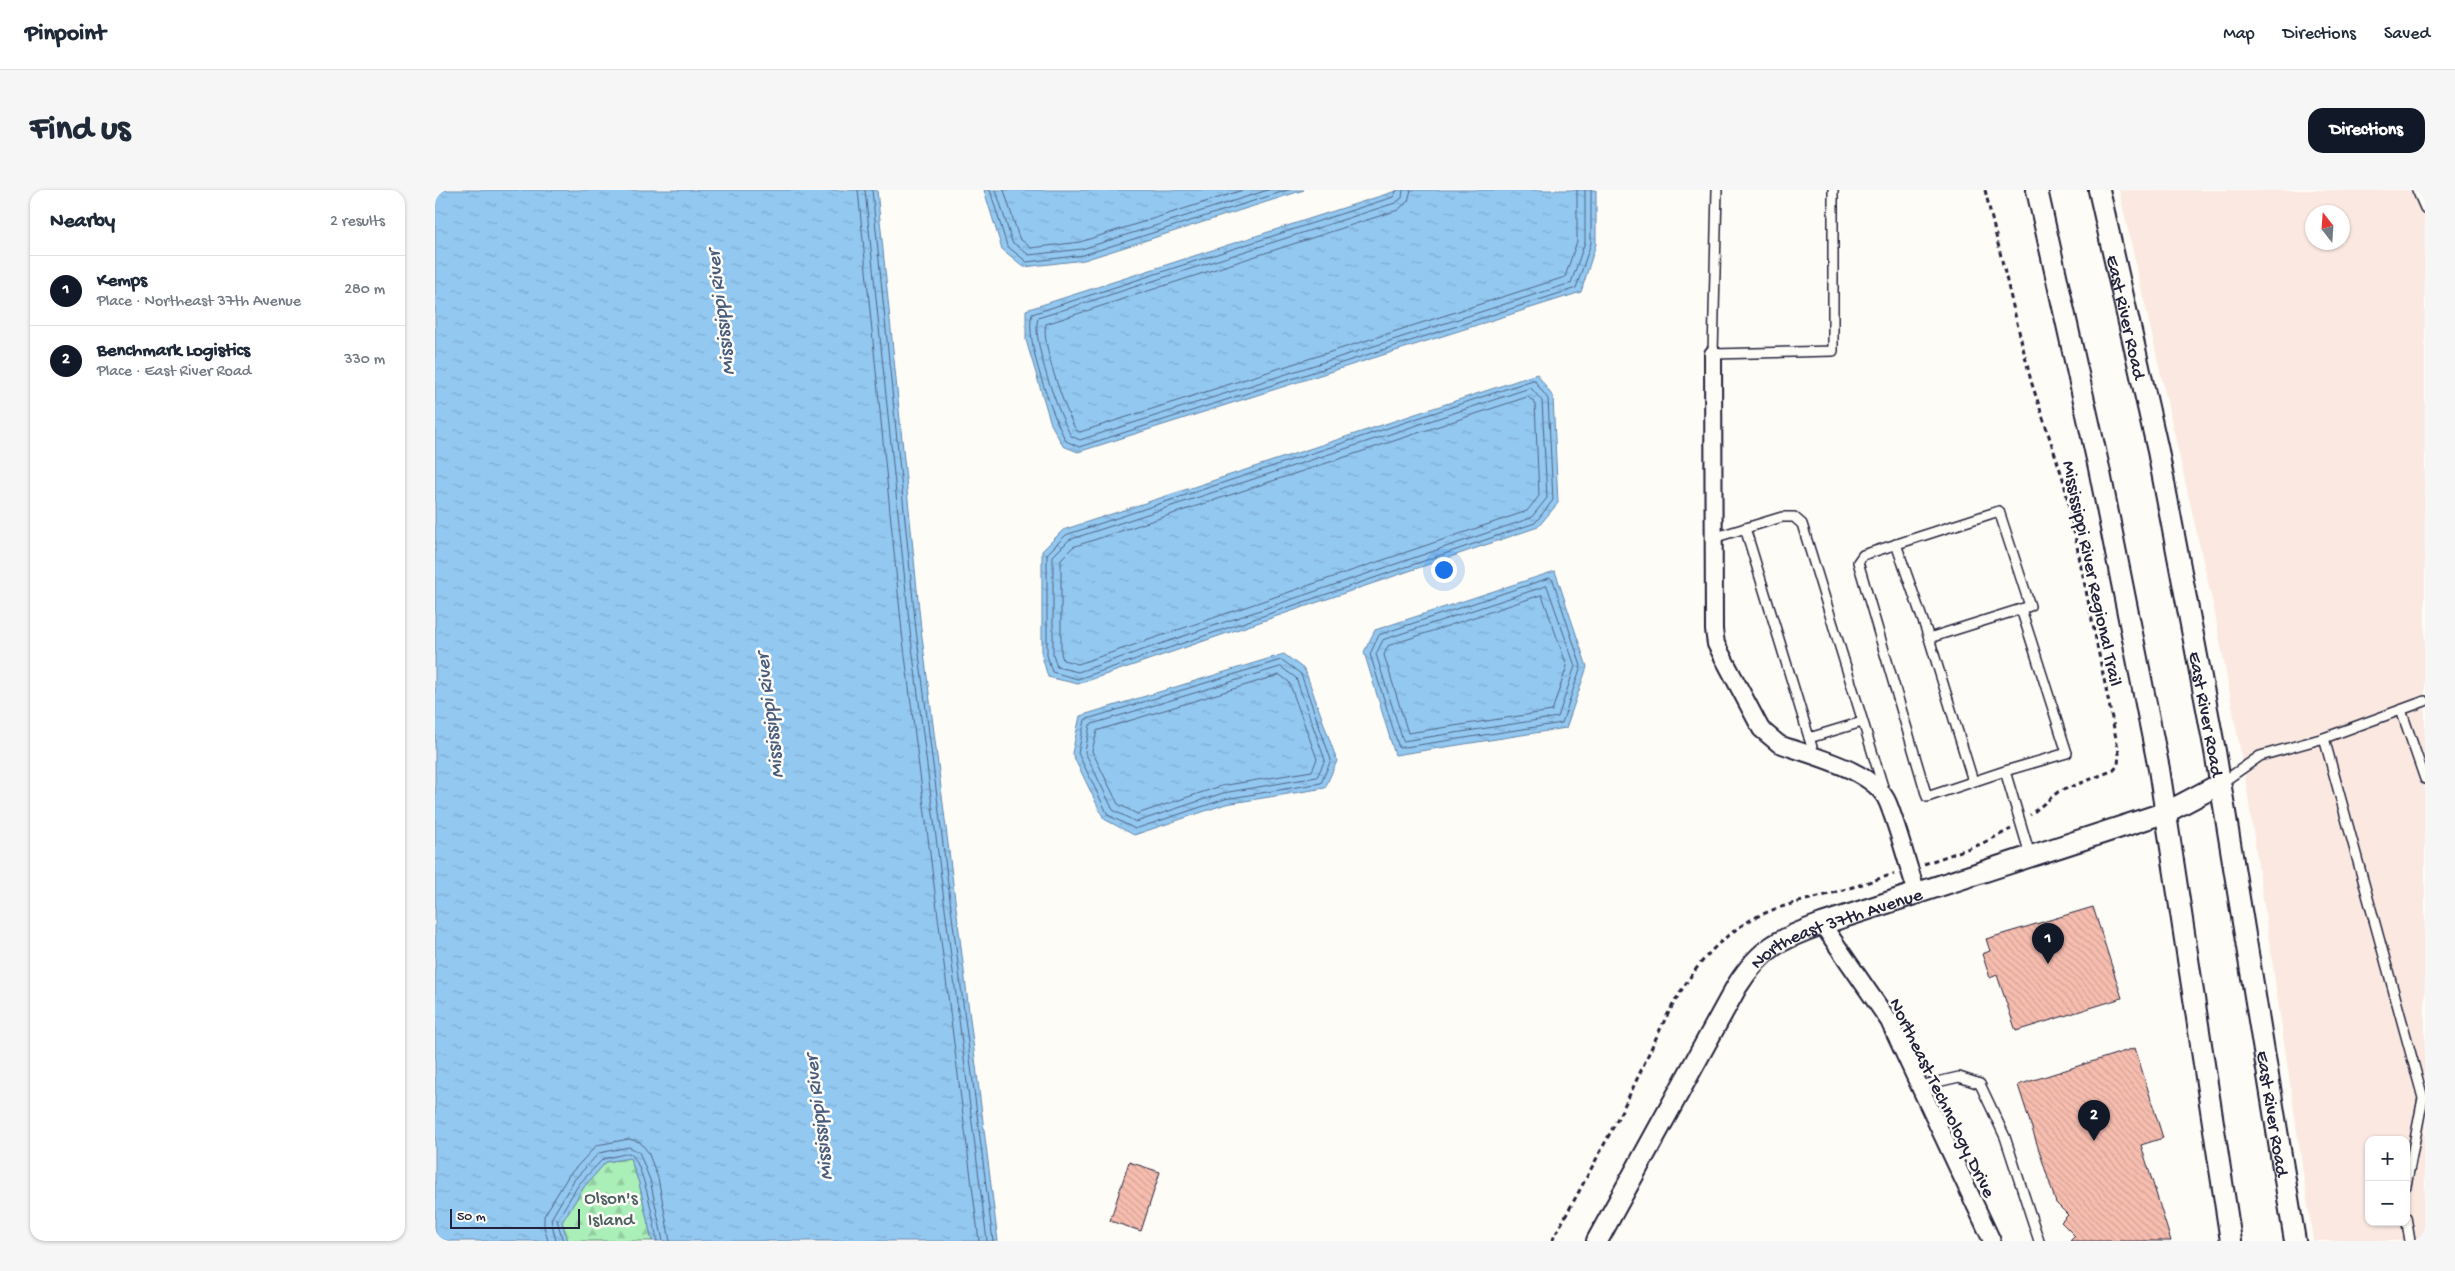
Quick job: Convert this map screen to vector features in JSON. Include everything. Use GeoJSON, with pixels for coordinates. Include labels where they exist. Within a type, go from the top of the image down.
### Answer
{"type":"FeatureCollection","features":[{"type":"Feature","properties":{"kind":"street"},"geometry":{"type":"LineString","coordinates":[[2037,190],[2099,468],[2167,812],[2231,1241]]}},
{"type":"Feature","properties":{"kind":"street","name":"East River Road"},"geometry":{"type":"LineString","coordinates":[[2099,190],[2158,451],[2215,751],[2295,1241]]}},
{"type":"Feature","properties":{"kind":"street"},"geometry":{"type":"LineString","coordinates":[[1713,354],[1713,630],[1722,658],[1761,729],[1779,744],[1858,774],[1875,786],[1888,802],[1918,895]]}},
{"type":"Feature","properties":{"kind":"street","name":"Northeast 37th Avenue"},"geometry":{"type":"LineString","coordinates":[[1597,1241],[1748,968],[1767,949],[1794,934],[1822,924],[1918,895],[2167,812],[2220,784]]}},
{"type":"Feature","properties":{"kind":"street","name":"Northeast Technology Drive"},"geometry":{"type":"LineString","coordinates":[[1822,924],[1889,1020],[1992,1241]]}},
{"type":"Feature","properties":{"kind":"lane"},"geometry":{"type":"LineString","coordinates":[[1717,190],[1713,354],[1833,351],[1833,190]]}},
{"type":"Feature","properties":{"kind":"lane"},"geometry":{"type":"LineString","coordinates":[[2417,190],[2425,208]]}},
{"type":"Feature","properties":{"kind":"lane"},"geometry":{"type":"LineString","coordinates":[[1929,638],[2030,606],[1999,511],[1863,555],[1858,562],[1927,796],[2067,753],[2021,609]]}},
{"type":"Feature","properties":{"kind":"lane"},"geometry":{"type":"LineString","coordinates":[[1713,538],[1782,516],[1794,517],[1802,524],[1888,802]]}},
{"type":"Feature","properties":{"kind":"lane"},"geometry":{"type":"LineString","coordinates":[[1745,528],[1815,757]]}},
{"type":"Feature","properties":{"kind":"lane"},"geometry":{"type":"LineString","coordinates":[[1897,544],[1929,638],[1973,781]]}},
{"type":"Feature","properties":{"kind":"lane"},"geometry":{"type":"LineString","coordinates":[[2220,784],[2260,756],[2324,738],[2425,701]]}},
{"type":"Feature","properties":{"kind":"lane"},"geometry":{"type":"LineString","coordinates":[[2401,710],[2425,779]]}},
{"type":"Feature","properties":{"kind":"lane"},"geometry":{"type":"LineString","coordinates":[[1809,738],[1862,722]]}},
{"type":"Feature","properties":{"kind":"lane"},"geometry":{"type":"LineString","coordinates":[[2324,738],[2423,1098],[2407,1181]]}},
{"type":"Feature","properties":{"kind":"lane"},"geometry":{"type":"LineString","coordinates":[[2005,771],[2031,858]]}},
{"type":"Feature","properties":{"kind":"lane"},"geometry":{"type":"LineString","coordinates":[[1920,1086],[1959,1078],[1980,1084],[2005,1137],[2039,1241]]}},
{"type":"Feature","properties":{"kind":"lane"},"geometry":{"type":"LineString","coordinates":[[2408,1226],[2411,1241]]}},
{"type":"Feature","properties":{"kind":"path","name":"Mississippi River Regional Trail"},"geometry":{"type":"LineString","coordinates":[[1985,190],[2031,381],[2064,482],[2119,759],[2114,770],[2058,792],[2020,823]]}},
{"type":"Feature","properties":{"kind":"shaded area"},"geometry":{"type":"Polygon","coordinates":[[[2119,190],[2425,190],[2425,1241],[2313,1241],[2245,776],[2214,609],[2119,190]]]}},
{"type":"Feature","properties":{"kind":"green space","name":"Olson's Island"},"geometry":{"type":"Polygon","coordinates":[[[630,1158],[639,1183],[652,1241],[568,1241],[562,1222],[584,1187],[606,1162],[630,1158]]]}},
{"type":"Feature","properties":{"kind":"water","name":"Mississippi River"},"geometry":{"type":"Polygon","coordinates":[[[435,190],[877,190],[921,629],[998,1241],[652,1241],[639,1183],[630,1158],[606,1162],[584,1187],[562,1222],[568,1241],[435,1241],[435,190]]]}},
{"type":"Feature","properties":{"kind":"water"},"geometry":{"type":"Polygon","coordinates":[[[984,190],[1304,190],[1084,260],[1024,267],[1002,249],[984,190]]]}},
{"type":"Feature","properties":{"kind":"water"},"geometry":{"type":"Polygon","coordinates":[[[1399,190],[1596,190],[1596,244],[1581,292],[1078,452],[1063,446],[1051,424],[1026,340],[1026,310],[1399,190]]]}},
{"type":"Feature","properties":{"kind":"water"},"geometry":{"type":"Polygon","coordinates":[[[1537,374],[1553,397],[1558,503],[1538,527],[1078,684],[1048,677],[1042,656],[1042,551],[1063,530],[1537,374]]]}},
{"type":"Feature","properties":{"kind":"water"},"geometry":{"type":"Polygon","coordinates":[[[1555,571],[1587,667],[1566,728],[1395,755],[1364,652],[1375,630],[1555,571]]]}},
{"type":"Feature","properties":{"kind":"water"},"geometry":{"type":"Polygon","coordinates":[[[1284,654],[1305,670],[1337,761],[1325,788],[1226,804],[1134,835],[1104,819],[1072,753],[1080,716],[1284,654]]]}},
{"type":"Feature","properties":{"kind":"building"},"geometry":{"type":"Polygon","coordinates":[[[2093,907],[2122,998],[2016,1031],[1997,975],[1990,978],[1982,954],[1990,951],[1986,939],[2093,907]]]}},
{"type":"Feature","properties":{"kind":"building"},"geometry":{"type":"Polygon","coordinates":[[[2135,1048],[2163,1138],[2141,1145],[2171,1241],[2070,1241],[2075,1236],[2061,1222],[2068,1215],[2056,1203],[2018,1085],[2135,1048]]]}},
{"type":"Feature","properties":{"kind":"building"},"geometry":{"type":"Polygon","coordinates":[[[1129,1162],[1160,1172],[1141,1231],[1110,1221],[1129,1162]]]}},
{"type":"Feature","properties":{"kind":"place","name":"Kemps"},"geometry":{"type":"Point","coordinates":[2048,964]}},
{"type":"Feature","properties":{"kind":"place","name":"Benchmark Logistics"},"geometry":{"type":"Point","coordinates":[2094,1141]}}]}
